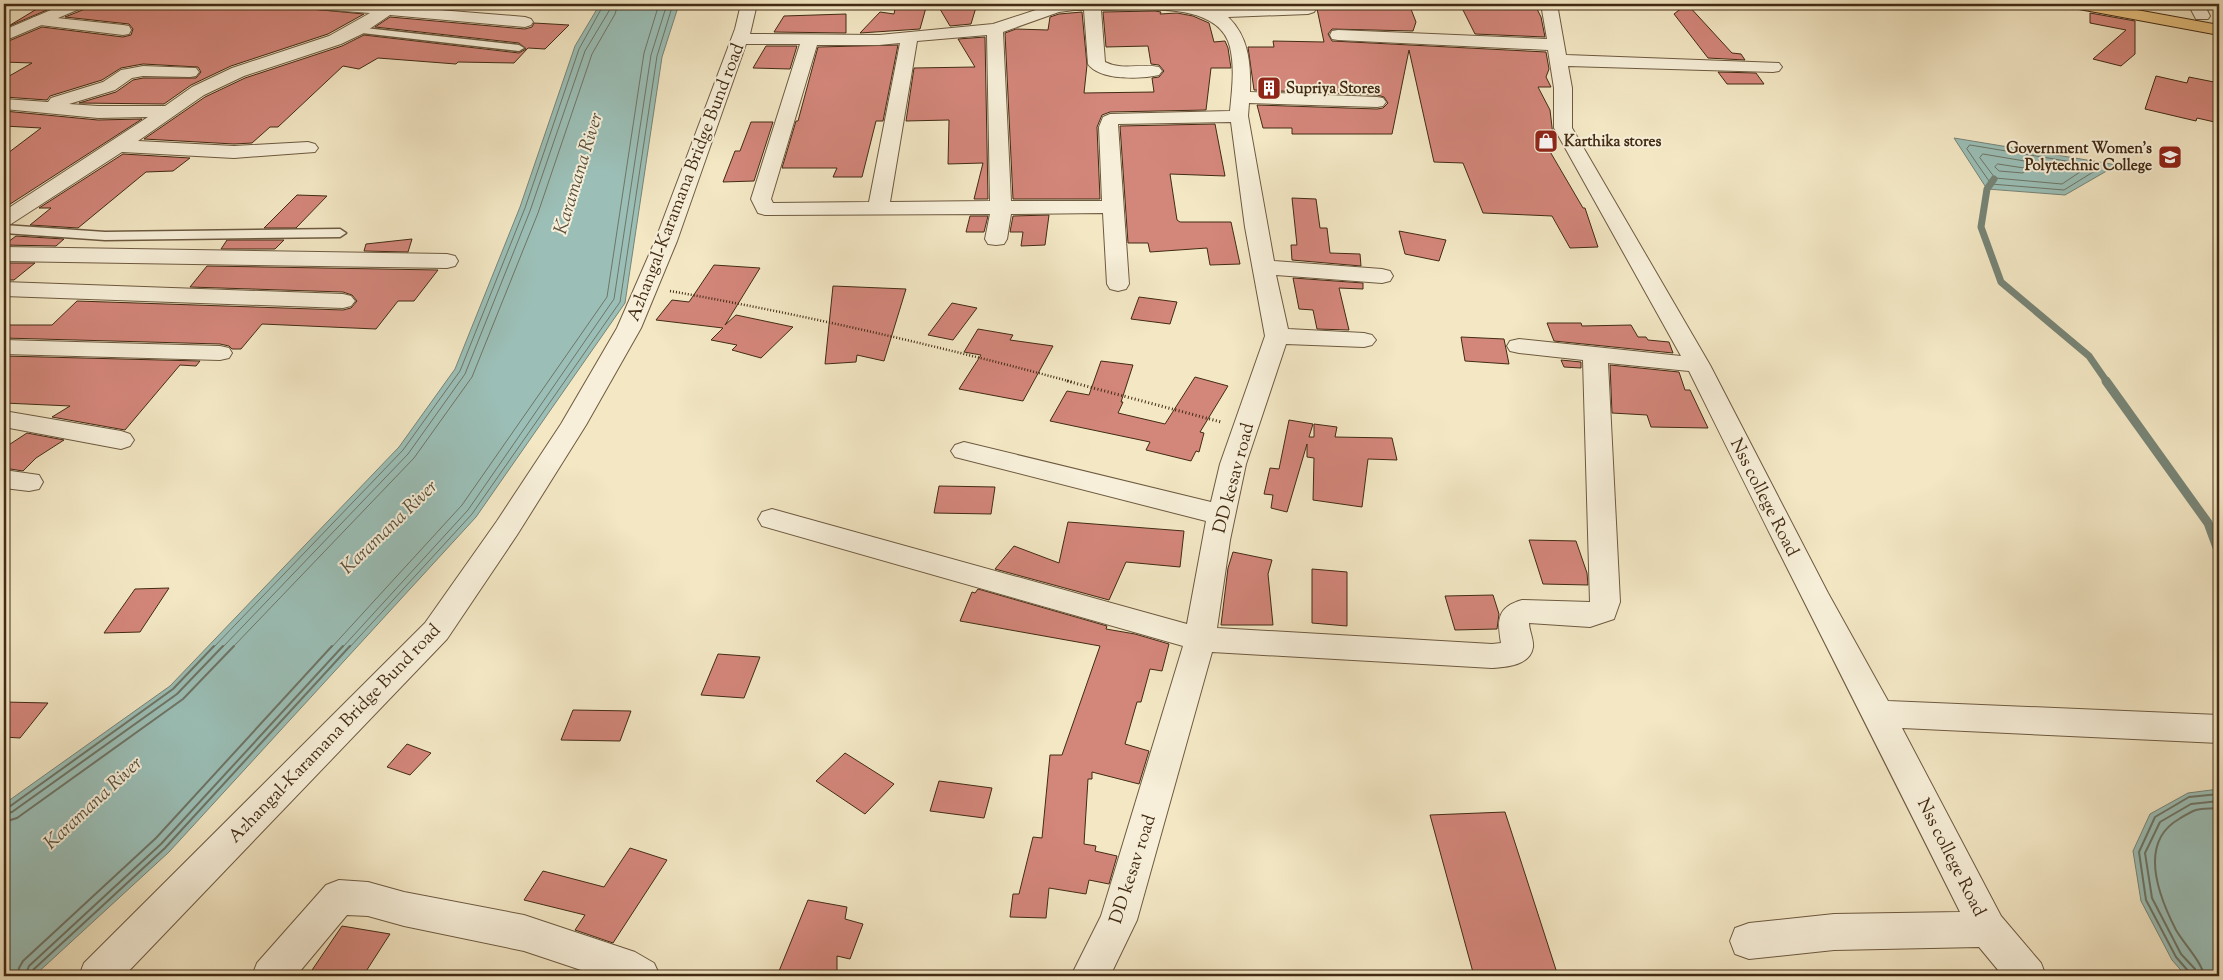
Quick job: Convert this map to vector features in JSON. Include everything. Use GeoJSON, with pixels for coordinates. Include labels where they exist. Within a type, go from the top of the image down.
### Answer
{"type":"FeatureCollection","features":[{"type":"Feature","properties":{"kind":"main road"},"geometry":{"type":"LineString","coordinates":[[2079,4],[2219,30]]}},
{"type":"Feature","properties":{"kind":"main road"},"geometry":{"type":"LineString","coordinates":[[2137,4],[2199,10],[2219,19]]}},
{"type":"Feature","properties":{"kind":"street"},"geometry":{"type":"LineString","coordinates":[[4,36],[78,4]]}},
{"type":"Feature","properties":{"kind":"street"},"geometry":{"type":"LineString","coordinates":[[317,4],[392,6],[526,22]]}},
{"type":"Feature","properties":{"kind":"street","name":"Azhangal-Karamana Bridge Bund road"},"geometry":{"type":"LineString","coordinates":[[98,976],[436,631],[507,528],[573,425],[629,328],[648,288],[739,39],[748,4]]}},
{"type":"Feature","properties":{"kind":"street"},"geometry":{"type":"LineString","coordinates":[[1092,4],[1097,64],[1105,70],[1153,71]]}},
{"type":"Feature","properties":{"kind":"street","name":"DD kesav road"},"geometry":{"type":"LineString","coordinates":[[739,39],[879,40],[910,36],[956,34],[995,29],[1056,8],[1092,4],[1180,4],[1210,13],[1219,18],[1230,28],[1238,45],[1242,71],[1239,106],[1256,227],[1277,336],[1233,464],[1200,639],[1187,689],[1118,920],[1090,976]]}},
{"type":"Feature","properties":{"kind":"street","name":"Nss college Road"},"geometry":{"type":"LineString","coordinates":[[1549,4],[1563,88],[1563,128],[1648,273],[1698,365],[1813,593],[1878,714],[1988,929],[2027,976]]}},
{"type":"Feature","properties":{"kind":"street"},"geometry":{"type":"LineString","coordinates":[[4,220],[198,92],[238,72],[314,48],[356,30],[392,6]]}},
{"type":"Feature","properties":{"kind":"street"},"geometry":{"type":"LineString","coordinates":[[1210,13],[1308,9]]}},
{"type":"Feature","properties":{"kind":"street"},"geometry":{"type":"LineString","coordinates":[[38,21],[123,30]]}},
{"type":"Feature","properties":{"kind":"street"},"geometry":{"type":"LineString","coordinates":[[995,29],[1001,208],[996,239]]}},
{"type":"Feature","properties":{"kind":"street"},"geometry":{"type":"LineString","coordinates":[[1338,35],[1773,67]]}},
{"type":"Feature","properties":{"kind":"street"},"geometry":{"type":"LineString","coordinates":[[878,209],[910,36]]}},
{"type":"Feature","properties":{"kind":"street"},"geometry":{"type":"LineString","coordinates":[[810,40],[761,199],[765,209],[1114,207]]}},
{"type":"Feature","properties":{"kind":"street"},"geometry":{"type":"LineString","coordinates":[[39,108],[109,86],[126,74],[143,71],[190,72]]}},
{"type":"Feature","properties":{"kind":"street"},"geometry":{"type":"LineString","coordinates":[[1118,284],[1108,126],[1110,121],[1117,118],[1239,106],[1377,102]]}},
{"type":"Feature","properties":{"kind":"street"},"geometry":{"type":"LineString","coordinates":[[4,104],[98,112],[169,112]]}},
{"type":"Feature","properties":{"kind":"street"},"geometry":{"type":"LineString","coordinates":[[118,146],[234,152],[308,148]]}},
{"type":"Feature","properties":{"kind":"street"},"geometry":{"type":"LineString","coordinates":[[4,254],[446,261]]}},
{"type":"Feature","properties":{"kind":"street"},"geometry":{"type":"LineString","coordinates":[[1265,267],[1382,276]]}},
{"type":"Feature","properties":{"kind":"street"},"geometry":{"type":"LineString","coordinates":[[4,289],[343,301]]}},
{"type":"Feature","properties":{"kind":"street"},"geometry":{"type":"LineString","coordinates":[[1277,336],[1364,340]]}},
{"type":"Feature","properties":{"kind":"street"},"geometry":{"type":"LineString","coordinates":[[1519,346],[1698,365]]}},
{"type":"Feature","properties":{"kind":"street"},"geometry":{"type":"LineString","coordinates":[[4,347],[220,353]]}},
{"type":"Feature","properties":{"kind":"street"},"geometry":{"type":"LineString","coordinates":[[772,519],[1200,639],[1492,656],[1510,654],[1517,647],[1513,624],[1516,615],[1522,611],[1590,615],[1603,611],[1605,602],[1595,355]]}},
{"type":"Feature","properties":{"kind":"street"},"geometry":{"type":"LineString","coordinates":[[8,424],[121,440]]}},
{"type":"Feature","properties":{"kind":"street"},"geometry":{"type":"LineString","coordinates":[[964,451],[1222,515]]}},
{"type":"Feature","properties":{"kind":"street"},"geometry":{"type":"LineString","coordinates":[[1878,714],[2219,729]]}},
{"type":"Feature","properties":{"kind":"street"},"geometry":{"type":"LineString","coordinates":[[271,976],[339,897],[368,899],[404,909],[524,933],[621,965],[640,976]]}},
{"type":"Feature","properties":{"kind":"street"},"geometry":{"type":"LineString","coordinates":[[1748,941],[1834,932],[1988,929]]}},
{"type":"Feature","properties":{"kind":"lane"},"geometry":{"type":"LineString","coordinates":[[356,30],[519,48]]}},
{"type":"Feature","properties":{"kind":"lane"},"geometry":{"type":"LineString","coordinates":[[4,229],[105,236],[340,233]]}},
{"type":"Feature","properties":{"kind":"path"},"geometry":{"type":"LineString","coordinates":[[648,288],[731,301],[918,343],[1051,376],[1245,429]]}},
{"type":"Feature","properties":{"kind":"water","name":"Karamana River"},"geometry":{"type":"Polygon","coordinates":[[[600,4],[679,4],[662,57],[625,303],[476,517],[169,852],[34,976],[4,976],[4,804],[170,686],[399,447],[455,369],[520,207],[575,46],[600,4]]]}},
{"type":"Feature","properties":{"kind":"water"},"geometry":{"type":"Polygon","coordinates":[[[1954,138],[2117,165],[2065,195],[1987,189],[1954,138]]]}},
{"type":"Feature","properties":{"kind":"water"},"geometry":{"type":"Polygon","coordinates":[[[2219,789],[2219,976],[2186,976],[2172,960],[2141,901],[2133,851],[2150,814],[2188,793],[2219,789]]]}},
{"type":"Feature","properties":{"kind":"building"},"geometry":{"type":"Polygon","coordinates":[[[45,4],[61,4],[7,27],[45,4]]]}},
{"type":"Feature","properties":{"kind":"building"},"geometry":{"type":"Polygon","coordinates":[[[88,4],[175,4],[167,8],[311,9],[364,14],[328,34],[231,66],[191,85],[164,104],[79,103],[116,92],[133,80],[143,78],[196,78],[201,72],[198,67],[143,64],[121,68],[102,80],[50,96],[47,100],[4,97],[4,79],[32,63],[4,62],[4,43],[42,27],[123,37],[131,35],[133,29],[129,24],[65,17],[85,9],[88,4]]]}},
{"type":"Feature","properties":{"kind":"building"},"geometry":{"type":"Polygon","coordinates":[[[896,4],[927,4],[920,29],[860,33],[880,12],[894,14],[896,4]]]}},
{"type":"Feature","properties":{"kind":"building"},"geometry":{"type":"Polygon","coordinates":[[[937,4],[977,4],[971,24],[950,26],[937,4]]]}},
{"type":"Feature","properties":{"kind":"building"},"geometry":{"type":"Polygon","coordinates":[[[1316,4],[1409,4],[1416,22],[1413,31],[1332,29],[1328,34],[1332,41],[1546,52],[1549,69],[1546,77],[1551,87],[1538,87],[1550,110],[1554,144],[1545,143],[1583,208],[1585,208],[1598,247],[1570,248],[1552,216],[1483,213],[1463,163],[1434,162],[1409,50],[1392,134],[1292,134],[1292,128],[1263,128],[1257,105],[1377,109],[1383,108],[1388,103],[1384,97],[1377,95],[1254,90],[1248,47],[1274,47],[1273,41],[1324,42],[1316,4]]]}},
{"type":"Feature","properties":{"kind":"building"},"geometry":{"type":"Polygon","coordinates":[[[1687,4],[1732,53],[1741,54],[1745,60],[1708,58],[1674,14],[1687,4]]]}},
{"type":"Feature","properties":{"kind":"building"},"geometry":{"type":"Polygon","coordinates":[[[1535,5],[1541,17],[1545,37],[1475,34],[1462,8],[1535,5]]]}},
{"type":"Feature","properties":{"kind":"building"},"geometry":{"type":"Polygon","coordinates":[[[1082,12],[1087,65],[1084,93],[1154,92],[1152,78],[1159,77],[1164,71],[1159,65],[1151,64],[1148,46],[1106,47],[1103,12],[1161,12],[1160,14],[1177,13],[1193,16],[1209,23],[1214,42],[1225,41],[1231,68],[1211,68],[1206,110],[1110,112],[1102,115],[1097,127],[1100,199],[1013,199],[1005,33],[1016,29],[1048,30],[1050,17],[1059,14],[1082,12]]]}},
{"type":"Feature","properties":{"kind":"building"},"geometry":{"type":"Polygon","coordinates":[[[2090,13],[2135,21],[2135,54],[2121,66],[2093,59],[2126,30],[2090,23],[2090,13]]]}},
{"type":"Feature","properties":{"kind":"building"},"geometry":{"type":"Polygon","coordinates":[[[846,14],[846,33],[774,32],[784,16],[846,14]]]}},
{"type":"Feature","properties":{"kind":"building"},"geometry":{"type":"Polygon","coordinates":[[[390,17],[525,29],[532,27],[534,23],[569,25],[545,49],[528,48],[514,63],[458,62],[456,64],[378,58],[359,69],[343,66],[278,127],[270,127],[252,143],[234,144],[144,139],[205,97],[245,78],[342,46],[364,35],[519,53],[526,49],[519,43],[375,27],[390,17]]]}},
{"type":"Feature","properties":{"kind":"building"},"geometry":{"type":"Polygon","coordinates":[[[985,37],[988,199],[974,199],[983,163],[948,164],[949,120],[906,121],[914,68],[975,67],[958,39],[985,37]]]}},
{"type":"Feature","properties":{"kind":"building"},"geometry":{"type":"Polygon","coordinates":[[[898,45],[883,121],[876,121],[862,177],[833,177],[837,168],[782,168],[796,121],[798,121],[818,47],[898,45]]]}},
{"type":"Feature","properties":{"kind":"building"},"geometry":{"type":"Polygon","coordinates":[[[766,46],[797,46],[790,69],[753,68],[766,46]]]}},
{"type":"Feature","properties":{"kind":"building"},"geometry":{"type":"Polygon","coordinates":[[[1718,72],[1756,73],[1764,84],[1727,84],[1718,72]]]}},
{"type":"Feature","properties":{"kind":"building"},"geometry":{"type":"Polygon","coordinates":[[[2156,76],[2187,83],[2189,77],[2219,83],[2219,123],[2197,118],[2196,121],[2145,109],[2156,76]]]}},
{"type":"Feature","properties":{"kind":"building"},"geometry":{"type":"Polygon","coordinates":[[[4,111],[98,120],[142,119],[4,208],[4,156],[41,128],[4,126],[4,111]]]}},
{"type":"Feature","properties":{"kind":"building"},"geometry":{"type":"Polygon","coordinates":[[[751,122],[773,122],[754,181],[723,182],[735,151],[740,151],[751,122]]]}},
{"type":"Feature","properties":{"kind":"building"},"geometry":{"type":"Polygon","coordinates":[[[1215,124],[1225,176],[1170,174],[1177,220],[1180,222],[1231,222],[1240,264],[1210,265],[1207,248],[1150,252],[1148,243],[1128,243],[1120,126],[1215,124]]]}},
{"type":"Feature","properties":{"kind":"building"},"geometry":{"type":"Polygon","coordinates":[[[123,154],[190,158],[173,171],[146,172],[78,228],[30,225],[51,208],[39,208],[123,154]]]}},
{"type":"Feature","properties":{"kind":"building"},"geometry":{"type":"Polygon","coordinates":[[[297,195],[327,196],[296,228],[264,228],[297,195]]]}},
{"type":"Feature","properties":{"kind":"building"},"geometry":{"type":"Polygon","coordinates":[[[1292,198],[1316,199],[1320,228],[1327,228],[1330,253],[1360,254],[1361,266],[1292,260],[1291,245],[1297,245],[1292,198]]]}},
{"type":"Feature","properties":{"kind":"building"},"geometry":{"type":"Polygon","coordinates":[[[1049,215],[1045,245],[1021,246],[1023,232],[1010,232],[1013,216],[1049,215]]]}},
{"type":"Feature","properties":{"kind":"building"},"geometry":{"type":"Polygon","coordinates":[[[970,216],[988,216],[984,232],[966,232],[970,216]]]}},
{"type":"Feature","properties":{"kind":"building"},"geometry":{"type":"Polygon","coordinates":[[[1399,231],[1446,240],[1439,261],[1405,254],[1399,231]]]}},
{"type":"Feature","properties":{"kind":"building"},"geometry":{"type":"Polygon","coordinates":[[[16,236],[64,239],[56,246],[4,245],[16,236]]]}},
{"type":"Feature","properties":{"kind":"building"},"geometry":{"type":"Polygon","coordinates":[[[412,239],[408,252],[364,251],[366,244],[412,239]]]}},
{"type":"Feature","properties":{"kind":"building"},"geometry":{"type":"Polygon","coordinates":[[[227,240],[284,240],[275,249],[221,249],[227,240]]]}},
{"type":"Feature","properties":{"kind":"building"},"geometry":{"type":"Polygon","coordinates":[[[4,263],[35,263],[14,280],[4,280],[4,263]]]}},
{"type":"Feature","properties":{"kind":"building"},"geometry":{"type":"Polygon","coordinates":[[[714,265],[760,268],[725,325],[736,315],[793,327],[761,358],[732,350],[737,345],[711,340],[723,328],[656,320],[672,300],[689,302],[714,265]]]}},
{"type":"Feature","properties":{"kind":"building"},"geometry":{"type":"Polygon","coordinates":[[[207,266],[438,270],[414,301],[398,301],[376,329],[262,324],[241,349],[232,349],[229,346],[220,344],[4,338],[4,325],[52,325],[77,301],[343,310],[351,308],[357,301],[352,295],[343,292],[190,287],[207,266]]]}},
{"type":"Feature","properties":{"kind":"building"},"geometry":{"type":"Polygon","coordinates":[[[1293,278],[1363,283],[1363,289],[1339,288],[1349,330],[1317,329],[1313,310],[1299,309],[1293,278]]]}},
{"type":"Feature","properties":{"kind":"building"},"geometry":{"type":"Polygon","coordinates":[[[833,286],[906,289],[884,361],[857,355],[856,362],[825,364],[833,286]]]}},
{"type":"Feature","properties":{"kind":"building"},"geometry":{"type":"Polygon","coordinates":[[[1139,297],[1177,302],[1170,324],[1131,319],[1139,297]]]}},
{"type":"Feature","properties":{"kind":"building"},"geometry":{"type":"Polygon","coordinates":[[[952,303],[977,308],[953,340],[928,335],[952,303]]]}},
{"type":"Feature","properties":{"kind":"building"},"geometry":{"type":"Polygon","coordinates":[[[1547,323],[1581,323],[1582,326],[1631,325],[1638,337],[1669,342],[1673,353],[1554,341],[1547,323]]]}},
{"type":"Feature","properties":{"kind":"building"},"geometry":{"type":"Polygon","coordinates":[[[978,329],[1013,335],[1010,340],[1053,346],[1023,401],[959,389],[981,355],[964,352],[978,329]]]}},
{"type":"Feature","properties":{"kind":"building"},"geometry":{"type":"Polygon","coordinates":[[[1461,337],[1504,339],[1509,364],[1465,361],[1461,337]]]}},
{"type":"Feature","properties":{"kind":"building"},"geometry":{"type":"Polygon","coordinates":[[[4,356],[200,361],[196,366],[180,365],[125,430],[52,417],[70,406],[4,403],[4,356]]]}},
{"type":"Feature","properties":{"kind":"building"},"geometry":{"type":"Polygon","coordinates":[[[1561,360],[1581,362],[1581,368],[1564,367],[1561,360]]]}},
{"type":"Feature","properties":{"kind":"building"},"geometry":{"type":"Polygon","coordinates":[[[1101,361],[1133,365],[1118,413],[1165,424],[1195,377],[1228,386],[1200,432],[1204,433],[1199,452],[1196,451],[1191,461],[1146,450],[1150,442],[1050,421],[1067,391],[1089,395],[1101,361]]]}},
{"type":"Feature","properties":{"kind":"building"},"geometry":{"type":"Polygon","coordinates":[[[1610,365],[1679,372],[1685,390],[1690,390],[1708,428],[1651,427],[1647,415],[1612,413],[1610,365]]]}},
{"type":"Feature","properties":{"kind":"building"},"geometry":{"type":"Polygon","coordinates":[[[1289,420],[1313,424],[1309,437],[1314,437],[1314,424],[1337,427],[1335,437],[1392,438],[1397,460],[1368,459],[1362,507],[1313,500],[1314,458],[1307,457],[1307,444],[1287,512],[1271,508],[1273,495],[1264,494],[1270,468],[1279,469],[1289,420]]]}},
{"type":"Feature","properties":{"kind":"building"},"geometry":{"type":"Polygon","coordinates":[[[27,433],[64,440],[36,458],[23,471],[4,468],[4,448],[27,433]]]}},
{"type":"Feature","properties":{"kind":"building"},"geometry":{"type":"Polygon","coordinates":[[[939,486],[995,487],[991,514],[934,513],[939,486]]]}},
{"type":"Feature","properties":{"kind":"building"},"geometry":{"type":"Polygon","coordinates":[[[1068,522],[1184,531],[1180,567],[1126,562],[1109,600],[995,569],[1014,546],[1059,563],[1068,522]]]}},
{"type":"Feature","properties":{"kind":"building"},"geometry":{"type":"Polygon","coordinates":[[[1529,540],[1576,541],[1587,573],[1588,585],[1543,584],[1529,540]]]}},
{"type":"Feature","properties":{"kind":"building"},"geometry":{"type":"Polygon","coordinates":[[[1233,552],[1272,560],[1268,574],[1273,625],[1221,625],[1228,568],[1233,552]]]}},
{"type":"Feature","properties":{"kind":"building"},"geometry":{"type":"Polygon","coordinates":[[[1312,569],[1347,572],[1347,626],[1312,623],[1312,569]]]}},
{"type":"Feature","properties":{"kind":"building"},"geometry":{"type":"Polygon","coordinates":[[[169,588],[140,632],[104,633],[135,589],[169,588]]]}},
{"type":"Feature","properties":{"kind":"building"},"geometry":{"type":"Polygon","coordinates":[[[978,589],[1107,626],[1106,629],[1135,634],[1169,644],[1162,671],[1150,669],[1141,702],[1137,702],[1125,744],[1149,751],[1139,784],[1092,772],[1092,779],[1088,779],[1084,844],[1096,846],[1095,851],[1117,856],[1109,884],[1089,880],[1086,894],[1049,888],[1046,918],[1010,917],[1013,894],[1019,894],[1033,837],[1042,838],[1050,755],[1062,755],[1100,646],[960,621],[972,592],[975,593],[978,589]]]}},
{"type":"Feature","properties":{"kind":"building"},"geometry":{"type":"Polygon","coordinates":[[[1493,595],[1499,614],[1497,629],[1455,630],[1445,596],[1493,595]]]}},
{"type":"Feature","properties":{"kind":"building"},"geometry":{"type":"Polygon","coordinates":[[[718,654],[760,657],[744,698],[701,695],[718,654]]]}},
{"type":"Feature","properties":{"kind":"building"},"geometry":{"type":"Polygon","coordinates":[[[4,702],[48,703],[20,738],[4,737],[4,702]]]}},
{"type":"Feature","properties":{"kind":"building"},"geometry":{"type":"Polygon","coordinates":[[[573,710],[631,711],[620,741],[561,740],[573,710]]]}},
{"type":"Feature","properties":{"kind":"building"},"geometry":{"type":"Polygon","coordinates":[[[407,744],[431,753],[410,775],[387,767],[407,744]]]}},
{"type":"Feature","properties":{"kind":"building"},"geometry":{"type":"Polygon","coordinates":[[[845,753],[894,784],[865,814],[816,781],[845,753]]]}},
{"type":"Feature","properties":{"kind":"building"},"geometry":{"type":"Polygon","coordinates":[[[939,781],[992,788],[984,818],[930,811],[939,781]]]}},
{"type":"Feature","properties":{"kind":"building"},"geometry":{"type":"Polygon","coordinates":[[[1505,812],[1558,976],[1474,976],[1430,815],[1505,812]]]}},
{"type":"Feature","properties":{"kind":"building"},"geometry":{"type":"Polygon","coordinates":[[[630,848],[667,860],[613,943],[575,930],[585,915],[524,900],[543,871],[604,887],[630,848]]]}},
{"type":"Feature","properties":{"kind":"building"},"geometry":{"type":"Polygon","coordinates":[[[808,900],[847,907],[845,919],[863,924],[850,959],[837,956],[837,976],[777,976],[808,900]]]}},
{"type":"Feature","properties":{"kind":"building"},"geometry":{"type":"Polygon","coordinates":[[[342,926],[390,934],[363,976],[308,976],[342,926]]]}},
{"type":"Feature","properties":{"kind":"waterway"},"geometry":{"type":"LineString","coordinates":[[1994,179],[1987,189],[1981,227],[2001,282],[2089,356],[2107,382]]}},
{"type":"Feature","properties":{"kind":"waterway"},"geometry":{"type":"LineString","coordinates":[[2106,381],[2208,523],[2219,553]]}},
{"type":"Feature","properties":{"kind":"place","name":"Supriya Stores"},"geometry":{"type":"Point","coordinates":[1269,88]}},
{"type":"Feature","properties":{"kind":"place","name":"Karthika stores"},"geometry":{"type":"Point","coordinates":[1546,141]}},
{"type":"Feature","properties":{"kind":"place","name":"Government Women's Polytechnic College"},"geometry":{"type":"Point","coordinates":[2170,157]}}]}
